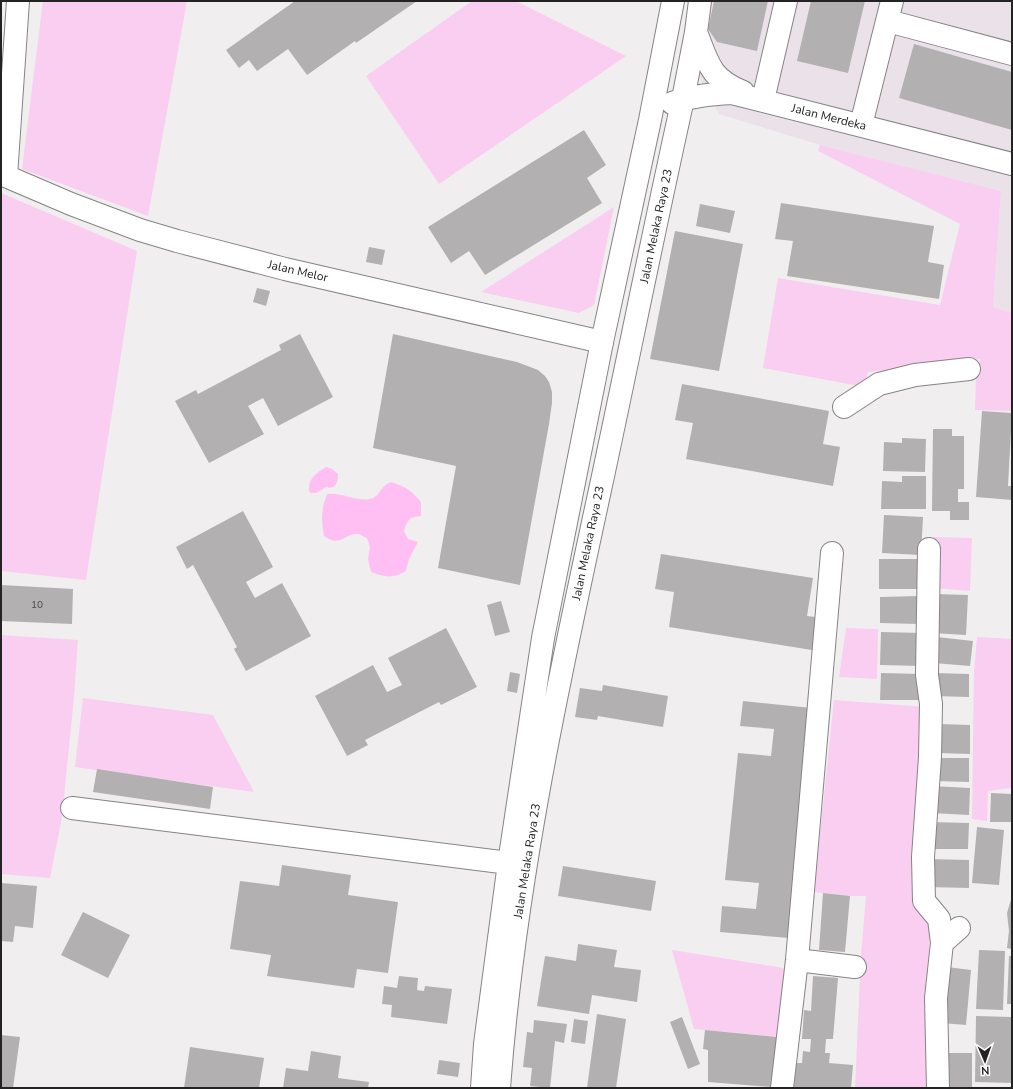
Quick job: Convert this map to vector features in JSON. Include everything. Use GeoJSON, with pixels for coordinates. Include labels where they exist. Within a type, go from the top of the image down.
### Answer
{"type":"FeatureCollection","features":[{"type":"Feature","properties":{"kind":"main road"},"geometry":{"type":"LineString","coordinates":[[3,175],[18,1]]}},
{"type":"Feature","properties":{"kind":"main road","name":"Jalan Melaka Raya 23"},"geometry":{"type":"LineString","coordinates":[[482,1088],[485,1044],[508,863],[543,638],[602,342],[650,120],[673,1]]}},
{"type":"Feature","properties":{"kind":"main road","name":"Jalan Melaka Raya 23"},"geometry":{"type":"LineString","coordinates":[[499,1088],[517,923],[541,772],[566,644],[683,99],[696,32],[700,1]]}},
{"type":"Feature","properties":{"kind":"main road"},"geometry":{"type":"LineString","coordinates":[[696,32],[709,66],[720,80],[732,88],[763,100],[786,1]]}},
{"type":"Feature","properties":{"kind":"main road"},"geometry":{"type":"LineString","coordinates":[[861,125],[890,11],[1012,54]]}},
{"type":"Feature","properties":{"kind":"main road","name":"Jalan Merdeka"},"geometry":{"type":"LineString","coordinates":[[650,120],[665,106],[683,99],[706,94],[732,93],[1012,164]]}},
{"type":"Feature","properties":{"kind":"main road","name":"Jalan Melor"},"geometry":{"type":"LineString","coordinates":[[3,175],[71,204],[140,230],[251,251],[602,342]]}},
{"type":"Feature","properties":{"kind":"main road"},"geometry":{"type":"LineString","coordinates":[[844,407],[879,384],[915,375],[969,369]]}},
{"type":"Feature","properties":{"kind":"main road"},"geometry":{"type":"LineString","coordinates":[[929,549],[927,675],[931,704],[931,742],[923,857],[924,901],[939,919],[942,943],[936,998],[938,1088]]}},
{"type":"Feature","properties":{"kind":"main road"},"geometry":{"type":"LineString","coordinates":[[782,1088],[797,960],[832,553]]}},
{"type":"Feature","properties":{"kind":"main road"},"geometry":{"type":"LineString","coordinates":[[543,638],[566,644]]}},
{"type":"Feature","properties":{"kind":"main road"},"geometry":{"type":"LineString","coordinates":[[72,808],[508,863]]}},
{"type":"Feature","properties":{"kind":"main road"},"geometry":{"type":"LineString","coordinates":[[942,943],[959,928]]}},
{"type":"Feature","properties":{"kind":"main road"},"geometry":{"type":"LineString","coordinates":[[797,960],[855,967]]}},
{"type":"Feature","properties":{"kind":"shaded area"},"geometry":{"type":"Polygon","coordinates":[[[43,1],[187,1],[148,216],[22,169],[43,1]]]}},
{"type":"Feature","properties":{"kind":"shaded area"},"geometry":{"type":"Polygon","coordinates":[[[472,1],[516,1],[626,56],[439,184],[366,76],[472,1]]]}},
{"type":"Feature","properties":{"kind":"shaded area"},"geometry":{"type":"Polygon","coordinates":[[[707,1],[1012,1],[1012,313],[993,307],[1001,191],[820,145],[719,114],[699,77],[707,1]]]}},
{"type":"Feature","properties":{"kind":"shaded area"},"geometry":{"type":"Polygon","coordinates":[[[820,145],[1001,191],[993,307],[1012,313],[1012,411],[975,410],[976,377],[980,359],[868,372],[864,387],[763,368],[778,278],[940,305],[960,224],[818,151],[820,145]]]}},
{"type":"Feature","properties":{"kind":"shaded area"},"geometry":{"type":"Polygon","coordinates":[[[1,193],[137,251],[86,580],[1,571],[1,193]]]}},
{"type":"Feature","properties":{"kind":"shaded area"},"geometry":{"type":"Polygon","coordinates":[[[614,207],[594,305],[579,313],[481,292],[614,207]]]}},
{"type":"Feature","properties":{"kind":"shaded area"},"geometry":{"type":"Polygon","coordinates":[[[326,467],[332,469],[338,474],[336,485],[329,488],[326,487],[316,493],[311,493],[309,491],[309,487],[311,480],[316,474],[326,467]]]}},
{"type":"Feature","properties":{"kind":"shaded area"},"geometry":{"type":"Polygon","coordinates":[[[391,482],[408,489],[421,502],[421,516],[411,518],[404,531],[408,539],[418,542],[409,559],[406,571],[397,575],[388,576],[371,572],[368,559],[370,547],[367,538],[357,534],[348,536],[342,540],[334,541],[324,536],[322,515],[327,494],[338,494],[365,500],[376,496],[384,486],[391,482]]]}},
{"type":"Feature","properties":{"kind":"shaded area"},"geometry":{"type":"Polygon","coordinates":[[[933,537],[972,538],[970,591],[934,588],[933,537]]]}},
{"type":"Feature","properties":{"kind":"shaded area"},"geometry":{"type":"Polygon","coordinates":[[[846,628],[878,629],[877,679],[839,677],[846,628]]]}},
{"type":"Feature","properties":{"kind":"shaded area"},"geometry":{"type":"Polygon","coordinates":[[[1,635],[78,640],[62,817],[50,878],[1,874],[1,635]]]}},
{"type":"Feature","properties":{"kind":"shaded area"},"geometry":{"type":"Polygon","coordinates":[[[977,637],[1012,639],[1011,788],[988,791],[987,821],[972,819],[974,672],[977,637]]]}},
{"type":"Feature","properties":{"kind":"shaded area"},"geometry":{"type":"Polygon","coordinates":[[[83,698],[213,715],[254,792],[75,767],[83,698]]]}},
{"type":"Feature","properties":{"kind":"shaded area"},"geometry":{"type":"Polygon","coordinates":[[[834,700],[926,707],[930,926],[927,1012],[930,1088],[855,1088],[861,955],[866,896],[850,896],[814,892],[834,700]]]}},
{"type":"Feature","properties":{"kind":"shaded area"},"geometry":{"type":"Polygon","coordinates":[[[672,950],[785,969],[782,1037],[694,1029],[672,950]]]}},
{"type":"Feature","properties":{"kind":"building"},"geometry":{"type":"Polygon","coordinates":[[[295,1],[417,1],[356,43],[355,41],[307,75],[288,49],[257,71],[249,60],[239,68],[226,50],[295,1]]]}},
{"type":"Feature","properties":{"kind":"building"},"geometry":{"type":"Polygon","coordinates":[[[714,1],[768,1],[757,51],[717,42],[708,29],[714,1]]]}},
{"type":"Feature","properties":{"kind":"building"},"geometry":{"type":"Polygon","coordinates":[[[811,1],[865,1],[848,73],[797,61],[811,1]]]}},
{"type":"Feature","properties":{"kind":"building"},"geometry":{"type":"Polygon","coordinates":[[[914,44],[1012,72],[1012,130],[899,98],[914,44]]]}},
{"type":"Feature","properties":{"kind":"building"},"geometry":{"type":"Polygon","coordinates":[[[584,130],[606,165],[587,178],[602,203],[485,275],[469,251],[451,263],[428,227],[584,130]]]}},
{"type":"Feature","properties":{"kind":"building"},"geometry":{"type":"Polygon","coordinates":[[[781,203],[934,226],[928,262],[944,265],[939,299],[787,276],[793,241],[775,239],[781,203]]]}},
{"type":"Feature","properties":{"kind":"building"},"geometry":{"type":"Polygon","coordinates":[[[700,204],[735,211],[730,233],[696,226],[700,204]]]}},
{"type":"Feature","properties":{"kind":"building"},"geometry":{"type":"Polygon","coordinates":[[[675,231],[743,244],[719,371],[650,359],[675,231]]]}},
{"type":"Feature","properties":{"kind":"building"},"geometry":{"type":"Polygon","coordinates":[[[369,247],[385,250],[382,265],[366,262],[369,247]]]}},
{"type":"Feature","properties":{"kind":"building"},"geometry":{"type":"Polygon","coordinates":[[[257,288],[270,291],[266,306],[253,302],[257,288]]]}},
{"type":"Feature","properties":{"kind":"building"},"geometry":{"type":"Polygon","coordinates":[[[300,334],[333,397],[278,426],[263,398],[248,406],[264,434],[209,463],[175,401],[196,390],[198,394],[281,350],[279,345],[300,334]]]}},
{"type":"Feature","properties":{"kind":"building"},"geometry":{"type":"Polygon","coordinates":[[[393,334],[517,362],[538,370],[549,382],[552,392],[552,403],[549,424],[520,585],[438,568],[456,466],[373,448],[393,334]]]}},
{"type":"Feature","properties":{"kind":"building"},"geometry":{"type":"Polygon","coordinates":[[[682,384],[829,411],[823,444],[840,447],[833,486],[686,459],[693,423],[675,420],[682,384]]]}},
{"type":"Feature","properties":{"kind":"building"},"geometry":{"type":"Polygon","coordinates":[[[982,411],[1012,413],[1008,486],[1012,486],[1012,500],[976,497],[982,411]]]}},
{"type":"Feature","properties":{"kind":"building"},"geometry":{"type":"Polygon","coordinates":[[[933,429],[952,429],[952,436],[964,436],[964,489],[958,489],[958,502],[969,502],[969,520],[950,520],[950,511],[932,511],[933,429]]]}},
{"type":"Feature","properties":{"kind":"building"},"geometry":{"type":"Polygon","coordinates":[[[902,438],[926,439],[925,472],[883,471],[884,442],[902,443],[902,438]]]}},
{"type":"Feature","properties":{"kind":"building"},"geometry":{"type":"Polygon","coordinates":[[[902,476],[926,476],[926,509],[881,509],[882,481],[902,482],[902,476]]]}},
{"type":"Feature","properties":{"kind":"building"},"geometry":{"type":"Polygon","coordinates":[[[243,511],[273,567],[246,582],[255,598],[282,583],[311,636],[246,671],[234,649],[237,647],[193,565],[187,569],[176,547],[243,511]]]}},
{"type":"Feature","properties":{"kind":"building"},"geometry":{"type":"Polygon","coordinates":[[[884,515],[923,517],[921,555],[882,553],[884,515]]]}},
{"type":"Feature","properties":{"kind":"building"},"geometry":{"type":"Polygon","coordinates":[[[661,554],[813,578],[807,616],[824,618],[818,651],[669,627],[674,592],[655,589],[661,554]]]}},
{"type":"Feature","properties":{"kind":"building"},"geometry":{"type":"Polygon","coordinates":[[[879,559],[924,559],[924,589],[879,589],[879,559]]]}},
{"type":"Feature","properties":{"kind":"building"},"geometry":{"type":"Polygon","coordinates":[[[1,585],[73,589],[72,624],[1,621],[1,585]]]}},
{"type":"Feature","properties":{"kind":"building"},"geometry":{"type":"Polygon","coordinates":[[[934,594],[968,595],[966,635],[932,633],[934,594]]]}},
{"type":"Feature","properties":{"kind":"building"},"geometry":{"type":"Polygon","coordinates":[[[918,596],[918,624],[880,623],[880,597],[918,596]]]}},
{"type":"Feature","properties":{"kind":"building"},"geometry":{"type":"Polygon","coordinates":[[[501,601],[510,632],[495,636],[487,605],[501,601]]]}},
{"type":"Feature","properties":{"kind":"building"},"geometry":{"type":"Polygon","coordinates":[[[446,628],[477,687],[441,705],[439,702],[365,740],[368,745],[347,756],[315,696],[373,665],[387,692],[402,685],[388,658],[446,628]]]}},
{"type":"Feature","properties":{"kind":"building"},"geometry":{"type":"Polygon","coordinates":[[[881,632],[922,633],[922,666],[880,665],[881,632]]]}},
{"type":"Feature","properties":{"kind":"building"},"geometry":{"type":"Polygon","coordinates":[[[937,637],[973,641],[970,666],[934,663],[937,637]]]}},
{"type":"Feature","properties":{"kind":"building"},"geometry":{"type":"Polygon","coordinates":[[[510,672],[520,674],[517,693],[507,691],[510,672]]]}},
{"type":"Feature","properties":{"kind":"building"},"geometry":{"type":"Polygon","coordinates":[[[881,673],[921,674],[920,700],[880,700],[881,673]]]}},
{"type":"Feature","properties":{"kind":"building"},"geometry":{"type":"Polygon","coordinates":[[[933,673],[969,674],[969,697],[932,696],[933,673]]]}},
{"type":"Feature","properties":{"kind":"building"},"geometry":{"type":"Polygon","coordinates":[[[603,685],[668,696],[663,727],[598,716],[597,720],[575,717],[580,688],[602,691],[603,685]]]}},
{"type":"Feature","properties":{"kind":"building"},"geometry":{"type":"Polygon","coordinates":[[[743,701],[812,708],[789,938],[720,932],[722,906],[756,909],[759,883],[725,880],[738,753],[771,756],[774,729],[740,726],[743,701]]]}},
{"type":"Feature","properties":{"kind":"building"},"geometry":{"type":"Polygon","coordinates":[[[937,724],[970,725],[970,754],[936,753],[937,724]]]}},
{"type":"Feature","properties":{"kind":"building"},"geometry":{"type":"Polygon","coordinates":[[[935,758],[969,758],[969,782],[935,781],[935,758]]]}},
{"type":"Feature","properties":{"kind":"building"},"geometry":{"type":"Polygon","coordinates":[[[97,769],[213,787],[210,809],[93,792],[97,769]]]}},
{"type":"Feature","properties":{"kind":"building"},"geometry":{"type":"Polygon","coordinates":[[[932,786],[970,788],[969,815],[931,813],[932,786]]]}},
{"type":"Feature","properties":{"kind":"building"},"geometry":{"type":"Polygon","coordinates":[[[991,793],[1012,794],[1012,822],[990,822],[991,793]]]}},
{"type":"Feature","properties":{"kind":"building"},"geometry":{"type":"Polygon","coordinates":[[[929,822],[969,823],[968,849],[929,849],[929,822]]]}},
{"type":"Feature","properties":{"kind":"building"},"geometry":{"type":"Polygon","coordinates":[[[977,827],[1004,830],[999,885],[972,883],[977,827]]]}},
{"type":"Feature","properties":{"kind":"building"},"geometry":{"type":"Polygon","coordinates":[[[928,859],[969,860],[969,888],[928,887],[928,859]]]}},
{"type":"Feature","properties":{"kind":"building"},"geometry":{"type":"Polygon","coordinates":[[[282,865],[351,875],[348,895],[398,902],[388,973],[357,969],[354,988],[267,976],[271,955],[230,949],[240,881],[279,886],[282,865]]]}},
{"type":"Feature","properties":{"kind":"building"},"geometry":{"type":"Polygon","coordinates":[[[563,866],[656,881],[651,911],[558,896],[563,866]]]}},
{"type":"Feature","properties":{"kind":"building"},"geometry":{"type":"Polygon","coordinates":[[[1,883],[37,886],[33,928],[15,926],[13,942],[1,941],[1,883]]]}},
{"type":"Feature","properties":{"kind":"building"},"geometry":{"type":"Polygon","coordinates":[[[823,893],[850,896],[845,952],[819,950],[823,893]]]}},
{"type":"Feature","properties":{"kind":"building"},"geometry":{"type":"Polygon","coordinates":[[[1012,896],[1012,949],[1007,948],[1009,931],[1007,913],[1012,896]]]}},
{"type":"Feature","properties":{"kind":"building"},"geometry":{"type":"Polygon","coordinates":[[[83,912],[130,935],[108,978],[61,955],[83,912]]]}},
{"type":"Feature","properties":{"kind":"building"},"geometry":{"type":"Polygon","coordinates":[[[578,944],[617,950],[614,967],[641,970],[637,1002],[592,995],[589,1014],[537,1006],[545,956],[576,961],[578,944]]]}},
{"type":"Feature","properties":{"kind":"building"},"geometry":{"type":"Polygon","coordinates":[[[979,950],[1005,951],[1003,1010],[976,1009],[979,950]]]}},
{"type":"Feature","properties":{"kind":"building"},"geometry":{"type":"Polygon","coordinates":[[[1009,956],[1012,956],[1012,1004],[1007,1004],[1009,956]]]}},
{"type":"Feature","properties":{"kind":"building"},"geometry":{"type":"Polygon","coordinates":[[[947,967],[971,970],[966,1025],[942,1023],[947,967]]]}},
{"type":"Feature","properties":{"kind":"building"},"geometry":{"type":"Polygon","coordinates":[[[399,976],[418,978],[417,990],[424,991],[425,986],[452,989],[447,1024],[391,1017],[392,1005],[382,1004],[384,986],[397,988],[399,976]]]}},
{"type":"Feature","properties":{"kind":"building"},"geometry":{"type":"Polygon","coordinates":[[[813,976],[838,978],[833,1039],[826,1039],[825,1053],[830,1053],[829,1063],[853,1065],[851,1088],[794,1087],[796,1063],[802,1063],[803,1051],[810,1052],[811,1039],[802,1039],[804,1010],[811,1011],[813,976]]]}},
{"type":"Feature","properties":{"kind":"building"},"geometry":{"type":"Polygon","coordinates":[[[597,1014],[626,1019],[616,1088],[587,1088],[597,1014]]]}},
{"type":"Feature","properties":{"kind":"building"},"geometry":{"type":"Polygon","coordinates":[[[976,1016],[1012,1017],[1012,1083],[975,1082],[976,1016]]]}},
{"type":"Feature","properties":{"kind":"building"},"geometry":{"type":"Polygon","coordinates":[[[682,1017],[700,1064],[688,1069],[670,1022],[682,1017]]]}},
{"type":"Feature","properties":{"kind":"building"},"geometry":{"type":"Polygon","coordinates":[[[574,1019],[588,1021],[585,1044],[571,1042],[574,1019]]]}},
{"type":"Feature","properties":{"kind":"building"},"geometry":{"type":"Polygon","coordinates":[[[534,1020],[567,1024],[564,1043],[555,1041],[550,1088],[530,1086],[532,1068],[523,1067],[527,1032],[533,1033],[534,1020]]]}},
{"type":"Feature","properties":{"kind":"building"},"geometry":{"type":"Polygon","coordinates":[[[705,1030],[777,1037],[772,1087],[708,1082],[708,1050],[703,1049],[705,1030]]]}},
{"type":"Feature","properties":{"kind":"building"},"geometry":{"type":"Polygon","coordinates":[[[1,1035],[20,1037],[13,1088],[1,1088],[1,1035]]]}},
{"type":"Feature","properties":{"kind":"building"},"geometry":{"type":"Polygon","coordinates":[[[190,1047],[264,1058],[259,1088],[184,1088],[190,1047]]]}},
{"type":"Feature","properties":{"kind":"building"},"geometry":{"type":"Polygon","coordinates":[[[311,1051],[341,1056],[338,1078],[369,1082],[368,1088],[283,1088],[286,1068],[308,1071],[311,1051]]]}},
{"type":"Feature","properties":{"kind":"building"},"geometry":{"type":"Polygon","coordinates":[[[945,1053],[972,1053],[972,1088],[945,1088],[945,1053]]]}},
{"type":"Feature","properties":{"kind":"building"},"geometry":{"type":"Polygon","coordinates":[[[439,1060],[460,1063],[458,1077],[437,1074],[439,1060]]]}}]}
